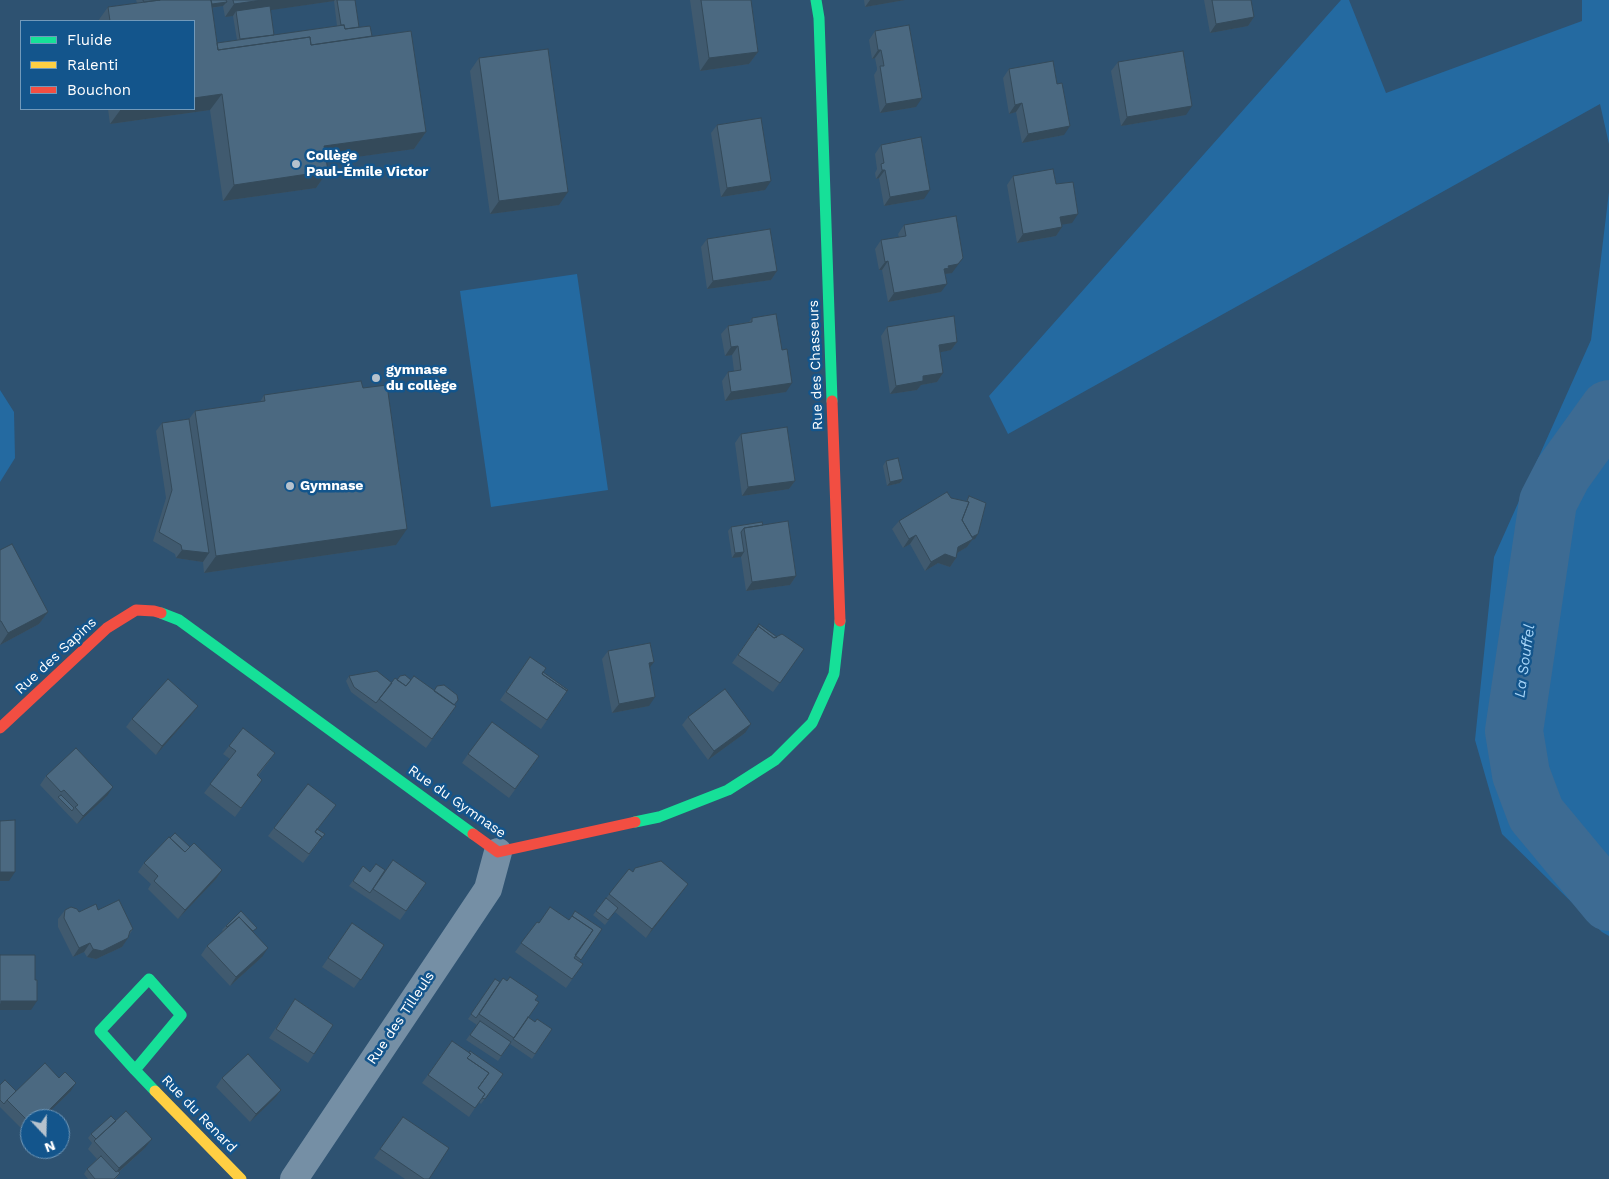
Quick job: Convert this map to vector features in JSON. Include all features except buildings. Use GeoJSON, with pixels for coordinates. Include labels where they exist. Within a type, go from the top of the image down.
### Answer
{"type":"FeatureCollection","features":[{"type":"Feature","properties":{"kind":"street","name":"Rue des Chasseurs"},"geometry":{"type":"LineString","coordinates":[[812,723],[834,674],[840,618],[816,0]]}},
{"type":"Feature","properties":{"kind":"street","name":"Rue du Gymnase"},"geometry":{"type":"LineString","coordinates":[[136,610],[154,611],[179,620],[498,852],[659,817],[728,790],[775,760],[812,723]]}},
{"type":"Feature","properties":{"kind":"street","name":"Rue des Sapins"},"geometry":{"type":"LineString","coordinates":[[0,728],[107,628],[136,610]]}},
{"type":"Feature","properties":{"kind":"street","name":"Rue des Tilleuls"},"geometry":{"type":"LineString","coordinates":[[294,1179],[488,889],[498,852]]}},
{"type":"Feature","properties":{"kind":"street","name":"Rue du Renard"},"geometry":{"type":"LineString","coordinates":[[135,1070],[181,1015],[149,979],[100,1030],[135,1070],[241,1179]]}},
{"type":"Feature","properties":{"kind":"shaded area"},"geometry":{"type":"Polygon","coordinates":[[[1341,0],[1349,0],[1386,93],[1582,21],[1582,0],[1609,0],[1609,144],[1600,104],[1008,434],[989,396],[1341,0]]]}},
{"type":"Feature","properties":{"kind":"shaded area"},"geometry":{"type":"Polygon","coordinates":[[[1609,192],[1609,936],[1602,932],[1502,834],[1475,740],[1494,557],[1591,340],[1609,192]]]}},
{"type":"Feature","properties":{"kind":"shaded area"},"geometry":{"type":"Polygon","coordinates":[[[577,274],[608,490],[491,507],[460,291],[577,274]]]}},
{"type":"Feature","properties":{"kind":"shaded area"},"geometry":{"type":"Polygon","coordinates":[[[0,390],[14,412],[15,458],[0,482],[0,390]]]}},
{"type":"Feature","properties":{"kind":"waterway","name":"La Souffel"},"geometry":{"type":"LineString","coordinates":[[1609,409],[1563,473],[1548,502],[1514,731],[1521,774],[1536,814],[1609,902]]}},
{"type":"Feature","properties":{"kind":"traffic: fast"},"geometry":{"type":"LineString","coordinates":[[816,0],[819,18],[832,401]]}},
{"type":"Feature","properties":{"kind":"traffic: fast"},"geometry":{"type":"LineString","coordinates":[[161,613],[179,620],[473,834]]}},
{"type":"Feature","properties":{"kind":"traffic: fast"},"geometry":{"type":"LineString","coordinates":[[635,822],[659,817],[728,790],[775,760],[812,723],[834,674],[840,621]]}},
{"type":"Feature","properties":{"kind":"traffic: fast"},"geometry":{"type":"LineString","coordinates":[[135,1070],[181,1015],[149,979],[100,1031],[135,1070],[155,1091]]}},
{"type":"Feature","properties":{"kind":"traffic: slow"},"geometry":{"type":"LineString","coordinates":[[155,1091],[241,1179]]}},
{"type":"Feature","properties":{"kind":"traffic: jam"},"geometry":{"type":"LineString","coordinates":[[832,401],[840,621]]}},
{"type":"Feature","properties":{"kind":"traffic: jam"},"geometry":{"type":"LineString","coordinates":[[0,728],[107,628],[136,610],[161,613]]}},
{"type":"Feature","properties":{"kind":"traffic: jam"},"geometry":{"type":"LineString","coordinates":[[473,834],[498,852],[635,822]]}},
{"type":"Feature","properties":{"kind":"place","name":"Collège Paul-Émile Victor"},"geometry":{"type":"Point","coordinates":[296,164]}},
{"type":"Feature","properties":{"kind":"place","name":"gymnase du collège"},"geometry":{"type":"Point","coordinates":[376,378]}},
{"type":"Feature","properties":{"kind":"place","name":"Gymnase"},"geometry":{"type":"Point","coordinates":[290,486]}}]}
